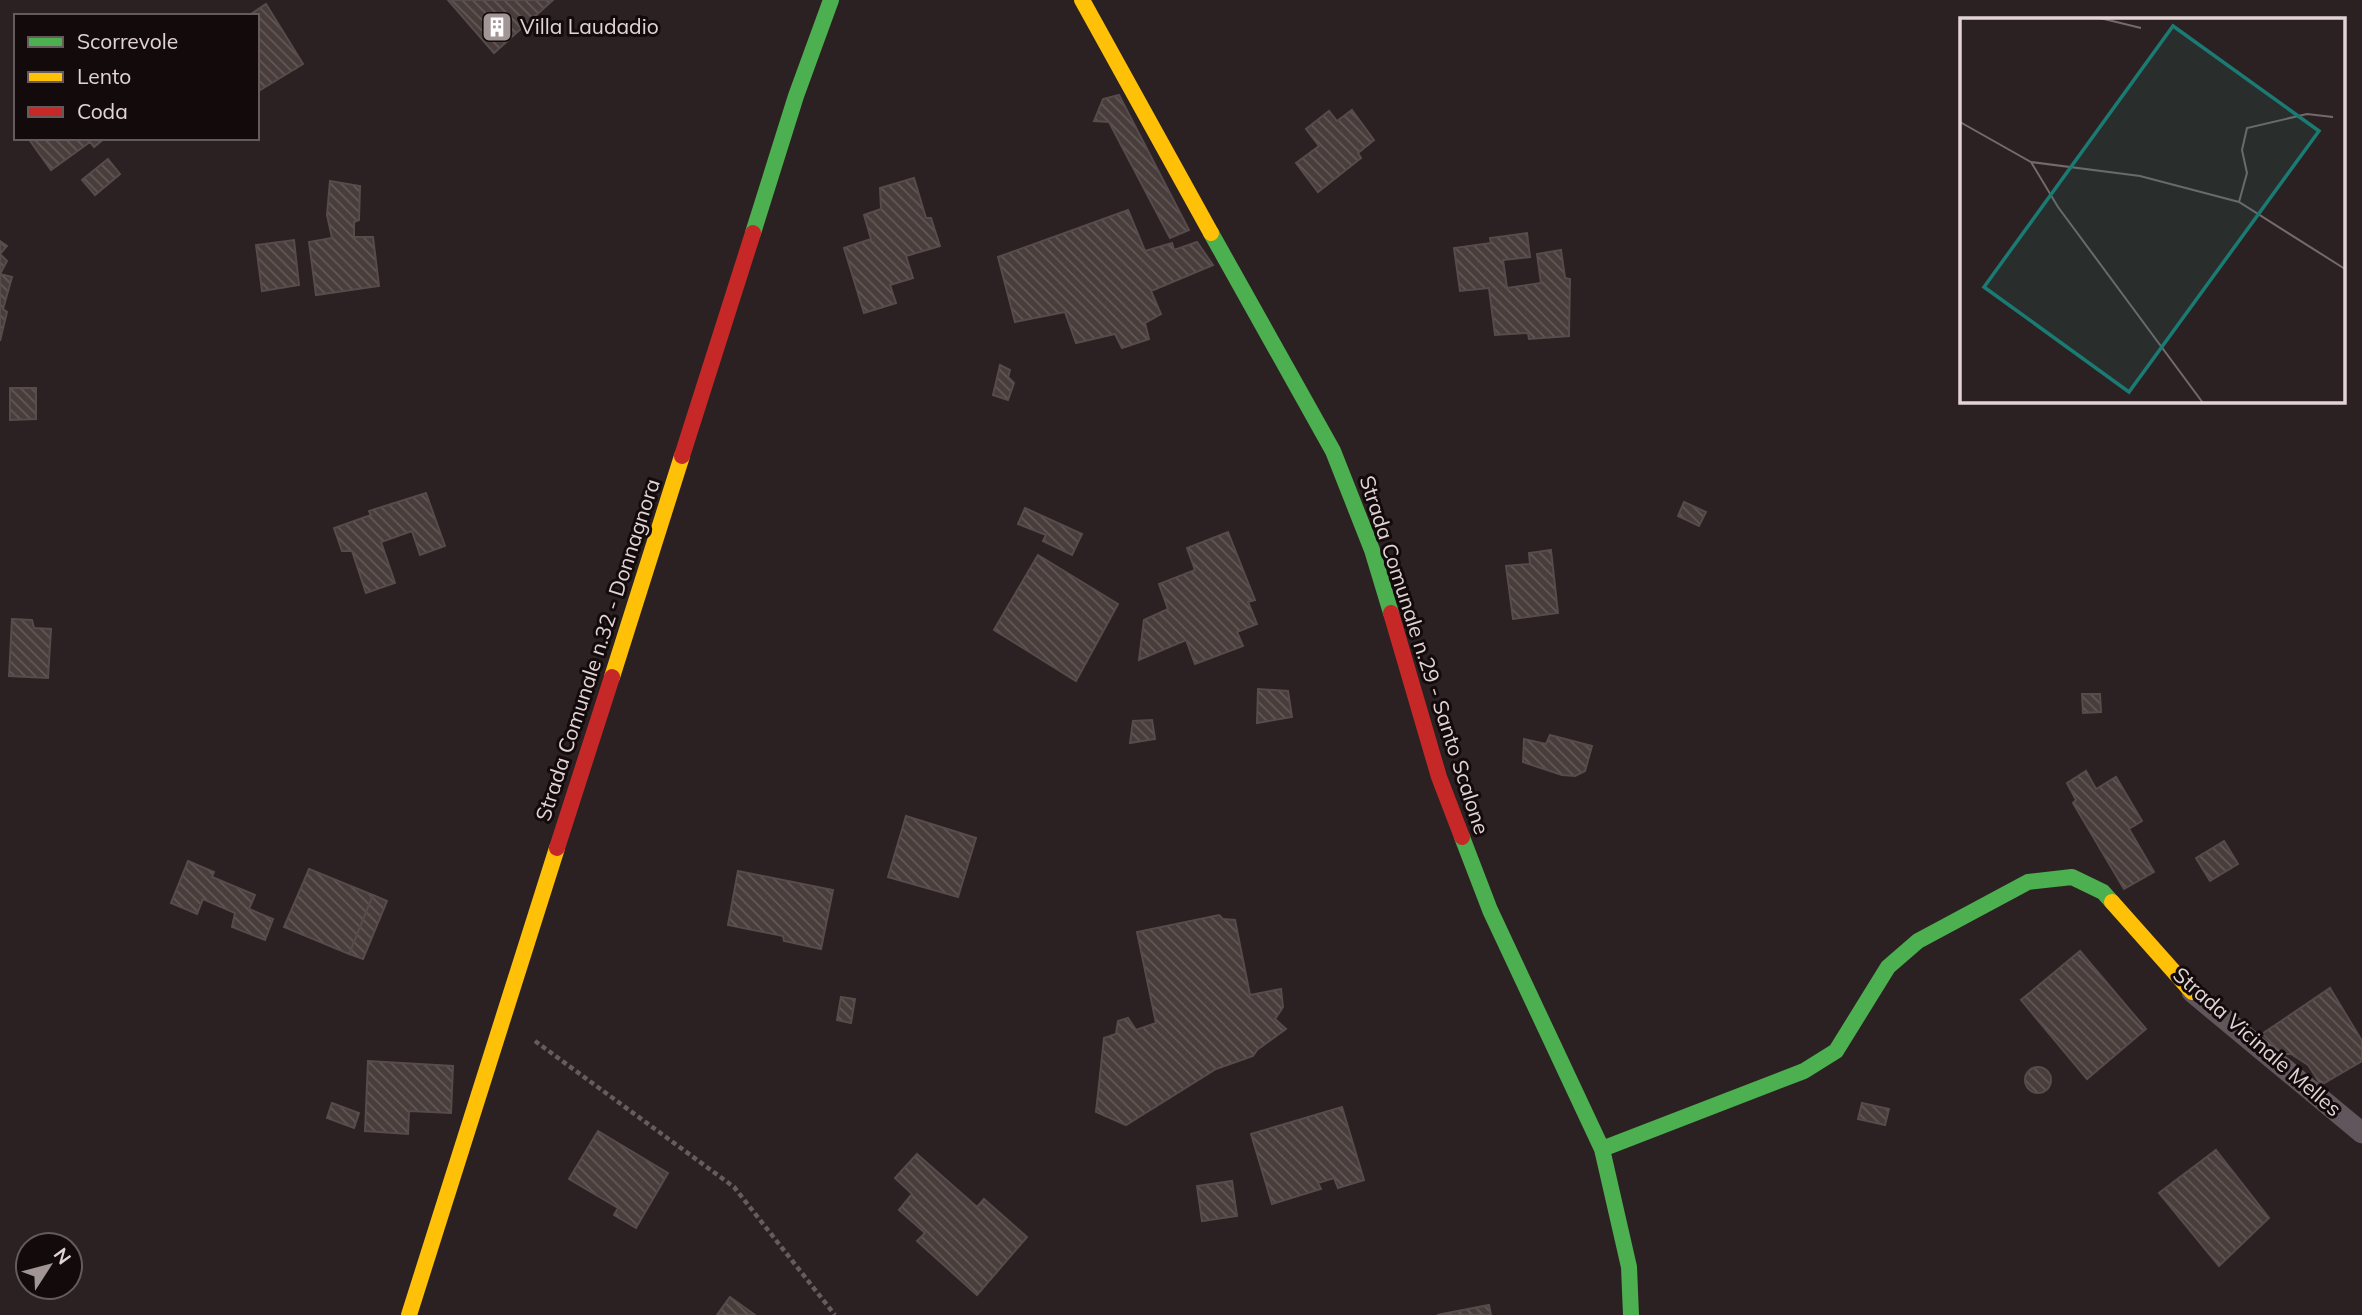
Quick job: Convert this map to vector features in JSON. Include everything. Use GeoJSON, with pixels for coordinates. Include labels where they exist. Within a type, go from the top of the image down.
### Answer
{"type":"FeatureCollection","features":[{"type":"Feature","properties":{"kind":"street","name":"Strada Comunale n.32 - Donnagnora"},"geometry":{"type":"LineString","coordinates":[[409,1315],[796,96],[831,0]]}},
{"type":"Feature","properties":{"kind":"street","name":"Strada Comunale n.29 - Santo Scalone"},"geometry":{"type":"LineString","coordinates":[[1082,0],[1333,451],[1372,550],[1439,777],[1490,910],[1602,1149],[1629,1267],[1631,1315]]}},
{"type":"Feature","properties":{"kind":"street","name":"Strada Vicinale Melles"},"geometry":{"type":"LineString","coordinates":[[1602,1149],[1804,1071],[1836,1051],[1888,967],[1918,941],[2028,882],[2072,877],[2103,892],[2192,992]]}},
{"type":"Feature","properties":{"kind":"lane","name":"Strada Vicinale Melles"},"geometry":{"type":"LineString","coordinates":[[2192,992],[2362,1133]]}},
{"type":"Feature","properties":{"kind":"path"},"geometry":{"type":"LineString","coordinates":[[503,1018],[734,1187],[835,1315]]}},
{"type":"Feature","properties":{"kind":"building","name":"Villa Laudadio"},"geometry":{"type":"Polygon","coordinates":[[[448,0],[553,0],[494,53],[448,0]]]}},
{"type":"Feature","properties":{"kind":"building"},"geometry":{"type":"Polygon","coordinates":[[[266,4],[303,64],[259,91],[259,14],[251,14],[266,4]]]}},
{"type":"Feature","properties":{"kind":"building"},"geometry":{"type":"Polygon","coordinates":[[[1119,95],[1189,230],[1170,238],[1109,122],[1094,121],[1103,99],[1119,95]]]}},
{"type":"Feature","properties":{"kind":"building"},"geometry":{"type":"Polygon","coordinates":[[[1352,110],[1374,140],[1358,153],[1361,158],[1318,192],[1296,163],[1319,146],[1306,129],[1329,111],[1337,121],[1352,110]]]}},
{"type":"Feature","properties":{"kind":"building"},"geometry":{"type":"Polygon","coordinates":[[[29,140],[103,140],[94,147],[90,142],[51,170],[29,140]]]}},
{"type":"Feature","properties":{"kind":"building"},"geometry":{"type":"Polygon","coordinates":[[[108,159],[120,174],[95,195],[82,180],[108,159]]]}},
{"type":"Feature","properties":{"kind":"building"},"geometry":{"type":"Polygon","coordinates":[[[914,178],[926,218],[931,218],[940,246],[906,256],[913,278],[890,285],[896,303],[864,313],[844,248],[871,239],[864,215],[881,209],[880,188],[914,178]]]}},
{"type":"Feature","properties":{"kind":"building"},"geometry":{"type":"Polygon","coordinates":[[[330,181],[360,186],[359,220],[354,222],[354,237],[373,237],[379,286],[316,295],[309,242],[332,238],[327,215],[330,181]]]}},
{"type":"Feature","properties":{"kind":"building"},"geometry":{"type":"Polygon","coordinates":[[[1128,210],[1145,251],[1172,243],[1174,250],[1197,242],[1213,265],[1151,291],[1161,314],[1145,323],[1149,339],[1122,348],[1115,334],[1076,343],[1065,312],[1015,322],[998,257],[1128,210]]]}},
{"type":"Feature","properties":{"kind":"building"},"geometry":{"type":"Polygon","coordinates":[[[1527,233],[1530,257],[1503,260],[1507,288],[1541,283],[1537,254],[1561,250],[1565,278],[1570,279],[1569,336],[1529,339],[1528,333],[1495,335],[1489,288],[1460,291],[1454,248],[1491,243],[1490,238],[1527,233]]]}},
{"type":"Feature","properties":{"kind":"building"},"geometry":{"type":"Polygon","coordinates":[[[294,240],[299,285],[262,291],[256,245],[294,240]]]}},
{"type":"Feature","properties":{"kind":"building"},"geometry":{"type":"Polygon","coordinates":[[[0,241],[7,246],[0,254],[0,241]]]}},
{"type":"Feature","properties":{"kind":"building"},"geometry":{"type":"Polygon","coordinates":[[[0,254],[7,261],[0,274],[0,254]]]}},
{"type":"Feature","properties":{"kind":"building"},"geometry":{"type":"Polygon","coordinates":[[[0,274],[12,277],[3,309],[7,312],[0,341],[0,274]]]}},
{"type":"Feature","properties":{"kind":"building"},"geometry":{"type":"Polygon","coordinates":[[[1000,365],[1010,370],[1008,377],[1014,383],[1008,400],[993,395],[1000,365]]]}},
{"type":"Feature","properties":{"kind":"building"},"geometry":{"type":"Polygon","coordinates":[[[10,388],[36,388],[36,419],[10,420],[10,388]]]}},
{"type":"Feature","properties":{"kind":"building"},"geometry":{"type":"Polygon","coordinates":[[[426,493],[445,546],[420,555],[412,531],[381,542],[395,583],[366,593],[352,551],[342,551],[334,528],[371,515],[369,511],[426,493]]]}},
{"type":"Feature","properties":{"kind":"building"},"geometry":{"type":"Polygon","coordinates":[[[1684,502],[1706,512],[1699,526],[1678,516],[1684,502]]]}},
{"type":"Feature","properties":{"kind":"building"},"geometry":{"type":"Polygon","coordinates":[[[1025,508],[1082,534],[1072,555],[1043,541],[1046,535],[1018,524],[1025,508]]]}},
{"type":"Feature","properties":{"kind":"building"},"geometry":{"type":"Polygon","coordinates":[[[1228,532],[1255,600],[1248,602],[1257,624],[1237,632],[1243,646],[1195,664],[1186,640],[1139,660],[1144,620],[1168,609],[1159,584],[1195,570],[1187,548],[1228,532]]]}},
{"type":"Feature","properties":{"kind":"building"},"geometry":{"type":"Polygon","coordinates":[[[1551,550],[1558,613],[1513,619],[1506,566],[1530,564],[1529,553],[1551,550]]]}},
{"type":"Feature","properties":{"kind":"building"},"geometry":{"type":"Polygon","coordinates":[[[1038,555],[1118,604],[1076,681],[994,630],[1038,555]]]}},
{"type":"Feature","properties":{"kind":"building"},"geometry":{"type":"Polygon","coordinates":[[[12,619],[32,620],[34,628],[51,629],[48,678],[9,676],[12,619]]]}},
{"type":"Feature","properties":{"kind":"building"},"geometry":{"type":"Polygon","coordinates":[[[1258,689],[1288,691],[1292,717],[1257,723],[1258,689]]]}},
{"type":"Feature","properties":{"kind":"building"},"geometry":{"type":"Polygon","coordinates":[[[2082,694],[2100,694],[2101,712],[2083,713],[2082,694]]]}},
{"type":"Feature","properties":{"kind":"building"},"geometry":{"type":"Polygon","coordinates":[[[1152,720],[1155,739],[1130,743],[1133,721],[1152,720]]]}},
{"type":"Feature","properties":{"kind":"building"},"geometry":{"type":"Polygon","coordinates":[[[1550,735],[1592,746],[1585,771],[1575,776],[1562,775],[1523,762],[1524,739],[1546,744],[1550,735]]]}},
{"type":"Feature","properties":{"kind":"building"},"geometry":{"type":"Polygon","coordinates":[[[2086,771],[2096,789],[2116,777],[2142,821],[2129,829],[2154,872],[2124,889],[2073,803],[2076,800],[2067,783],[2086,771]]]}},
{"type":"Feature","properties":{"kind":"building"},"geometry":{"type":"Polygon","coordinates":[[[906,816],[976,838],[958,897],[888,877],[906,816]]]}},
{"type":"Feature","properties":{"kind":"building"},"geometry":{"type":"Polygon","coordinates":[[[2224,841],[2238,864],[2210,881],[2196,858],[2224,841]]]}},
{"type":"Feature","properties":{"kind":"building"},"geometry":{"type":"Polygon","coordinates":[[[188,861],[214,872],[212,877],[255,895],[249,909],[273,919],[265,940],[232,927],[235,913],[203,899],[197,914],[171,903],[188,861]]]}},
{"type":"Feature","properties":{"kind":"building"},"geometry":{"type":"Polygon","coordinates":[[[309,869],[373,895],[349,954],[284,927],[309,869]]]}},
{"type":"Feature","properties":{"kind":"building"},"geometry":{"type":"Polygon","coordinates":[[[738,871],[833,890],[821,949],[784,941],[783,936],[728,925],[738,871]]]}},
{"type":"Feature","properties":{"kind":"building"},"geometry":{"type":"Polygon","coordinates":[[[373,895],[387,901],[363,959],[349,954],[373,895]]]}},
{"type":"Feature","properties":{"kind":"building"},"geometry":{"type":"Polygon","coordinates":[[[1219,915],[1223,919],[1235,920],[1250,995],[1281,989],[1283,1007],[1275,1019],[1286,1029],[1257,1050],[1253,1056],[1216,1069],[1126,1125],[1096,1112],[1104,1038],[1116,1034],[1118,1021],[1128,1018],[1136,1030],[1156,1023],[1137,932],[1219,915]]]}},
{"type":"Feature","properties":{"kind":"building"},"geometry":{"type":"Polygon","coordinates":[[[2080,951],[2146,1029],[2087,1079],[2021,1000],[2080,951]]]}},
{"type":"Feature","properties":{"kind":"building"},"geometry":{"type":"Polygon","coordinates":[[[2330,988],[2362,1041],[2362,1061],[2321,1085],[2308,1065],[2291,1054],[2283,1054],[2262,1034],[2330,988]]]}},
{"type":"Feature","properties":{"kind":"building"},"geometry":{"type":"Polygon","coordinates":[[[841,997],[855,999],[851,1023],[837,1020],[841,997]]]}},
{"type":"Feature","properties":{"kind":"building"},"geometry":{"type":"Polygon","coordinates":[[[368,1061],[453,1066],[451,1113],[409,1111],[408,1134],[365,1131],[368,1061]]]}},
{"type":"Feature","properties":{"kind":"building"},"geometry":{"type":"Polygon","coordinates":[[[2038,1067],[2047,1071],[2051,1080],[2047,1089],[2038,1093],[2029,1089],[2025,1080],[2029,1071],[2038,1067]]]}},
{"type":"Feature","properties":{"kind":"building"},"geometry":{"type":"Polygon","coordinates":[[[332,1103],[359,1113],[354,1128],[327,1118],[332,1103]]]}},
{"type":"Feature","properties":{"kind":"building"},"geometry":{"type":"Polygon","coordinates":[[[1862,1103],[1889,1109],[1885,1125],[1858,1119],[1862,1103]]]}},
{"type":"Feature","properties":{"kind":"building"},"geometry":{"type":"Polygon","coordinates":[[[1342,1107],[1364,1180],[1338,1188],[1334,1178],[1318,1183],[1321,1189],[1272,1204],[1251,1134],[1342,1107]]]}},
{"type":"Feature","properties":{"kind":"building"},"geometry":{"type":"Polygon","coordinates":[[[598,1131],[668,1173],[636,1228],[614,1215],[618,1208],[569,1179],[598,1131]]]}},
{"type":"Feature","properties":{"kind":"building"},"geometry":{"type":"Polygon","coordinates":[[[2216,1150],[2269,1218],[2219,1266],[2159,1193],[2216,1150]]]}},
{"type":"Feature","properties":{"kind":"building"},"geometry":{"type":"Polygon","coordinates":[[[917,1154],[977,1207],[984,1199],[1027,1237],[977,1295],[917,1241],[925,1233],[899,1210],[912,1194],[895,1178],[917,1154]]]}},
{"type":"Feature","properties":{"kind":"building"},"geometry":{"type":"Polygon","coordinates":[[[1232,1181],[1237,1216],[1202,1221],[1197,1186],[1232,1181]]]}},
{"type":"Feature","properties":{"kind":"building"},"geometry":{"type":"Polygon","coordinates":[[[730,1297],[755,1315],[717,1315],[730,1297]]]}},
{"type":"Feature","properties":{"kind":"building"},"geometry":{"type":"Polygon","coordinates":[[[1489,1305],[1491,1315],[1437,1315],[1489,1305]]]}},
{"type":"Feature","properties":{"kind":"traffic: fast"},"geometry":{"type":"LineString","coordinates":[[753,233],[796,96],[831,0]]}},
{"type":"Feature","properties":{"kind":"traffic: fast"},"geometry":{"type":"LineString","coordinates":[[1211,233],[1333,451],[1372,550],[1391,613]]}},
{"type":"Feature","properties":{"kind":"traffic: fast"},"geometry":{"type":"LineString","coordinates":[[1462,837],[1490,910],[1602,1149],[1629,1267],[1631,1315]]}},
{"type":"Feature","properties":{"kind":"traffic: fast"},"geometry":{"type":"LineString","coordinates":[[1602,1149],[1804,1071],[1836,1051],[1888,967],[1918,941],[2028,882],[2072,877],[2103,892],[2112,902]]}},
{"type":"Feature","properties":{"kind":"traffic: slow"},"geometry":{"type":"LineString","coordinates":[[1082,0],[1211,233]]}},
{"type":"Feature","properties":{"kind":"traffic: slow"},"geometry":{"type":"LineString","coordinates":[[612,677],[682,456]]}},
{"type":"Feature","properties":{"kind":"traffic: slow"},"geometry":{"type":"LineString","coordinates":[[409,1315],[557,848]]}},
{"type":"Feature","properties":{"kind":"traffic: slow"},"geometry":{"type":"LineString","coordinates":[[2112,902],[2192,992]]}},
{"type":"Feature","properties":{"kind":"traffic: jam"},"geometry":{"type":"LineString","coordinates":[[682,456],[753,233]]}},
{"type":"Feature","properties":{"kind":"traffic: jam"},"geometry":{"type":"LineString","coordinates":[[1391,613],[1439,777],[1462,837]]}},
{"type":"Feature","properties":{"kind":"traffic: jam"},"geometry":{"type":"LineString","coordinates":[[557,848],[612,677]]}},
{"type":"Feature","properties":{"kind":"place","name":"Villa Laudadio"},"geometry":{"type":"Point","coordinates":[497,27]}}]}
